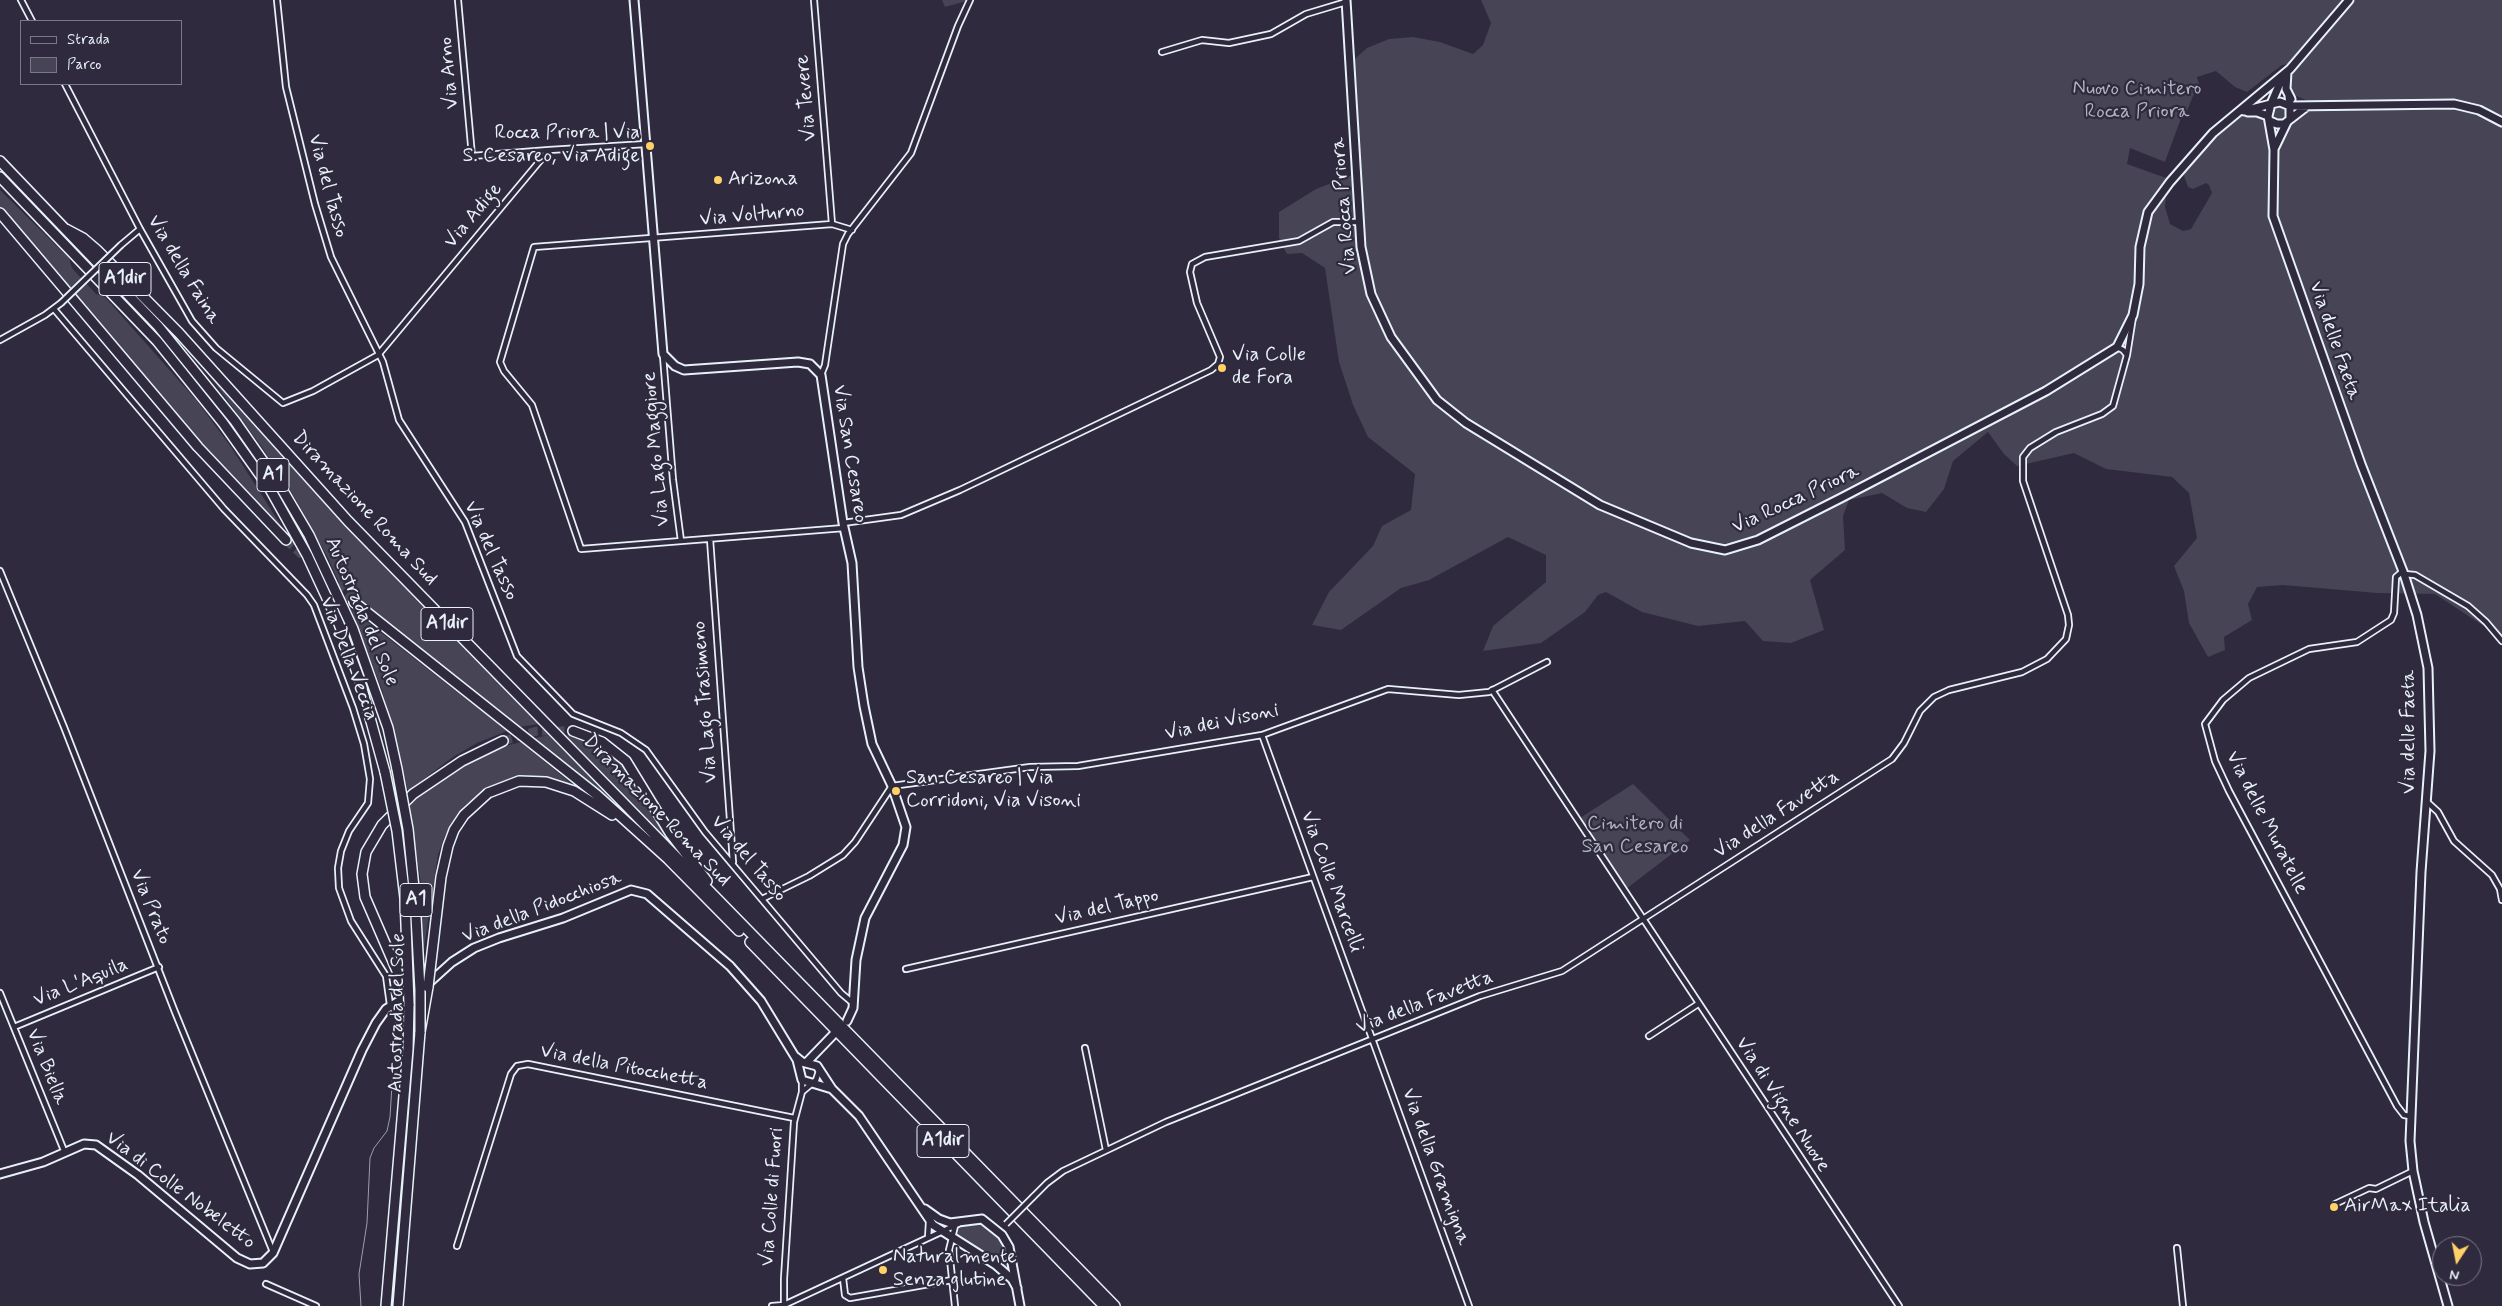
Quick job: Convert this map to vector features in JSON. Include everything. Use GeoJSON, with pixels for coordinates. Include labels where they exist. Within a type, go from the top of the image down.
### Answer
{"type":"FeatureCollection","features":[{"type":"Feature","properties":{"kind":"highway","name":"Autostrada del Sole"},"geometry":{"type":"LineString","coordinates":[[0,161],[122,286],[182,355],[252,443],[312,540],[358,640],[388,728],[408,829],[416,898],[420,1032],[398,1306]]}},
{"type":"Feature","properties":{"kind":"highway","name":"Autostrada del Sole"},"geometry":{"type":"LineString","coordinates":[[0,177],[164,349],[223,423],[270,489],[308,555],[339,624],[359,678],[385,772],[397,832],[404,898],[409,1004],[400,1151],[386,1306]]}},
{"type":"Feature","properties":{"kind":"highway","name":"A1dir"},"geometry":{"type":"LineString","coordinates":[[0,213],[198,447],[286,540]]}},
{"type":"Feature","properties":{"kind":"highway","name":"Diramazione Roma Sud"},"geometry":{"type":"LineString","coordinates":[[66,229],[83,238],[97,250],[179,333],[348,521],[1115,1306]]}},
{"type":"Feature","properties":{"kind":"highway","name":"A1dir"},"geometry":{"type":"LineString","coordinates":[[354,602],[526,737],[643,836]]}},
{"type":"Feature","properties":{"kind":"highway"},"geometry":{"type":"LineString","coordinates":[[573,731],[602,742],[626,761],[670,833],[724,906]]}},
{"type":"Feature","properties":{"kind":"highway"},"geometry":{"type":"LineString","coordinates":[[409,1004],[384,940],[369,909],[363,887],[364,861],[372,840],[394,812],[420,789],[462,761],[503,741]]}},
{"type":"Feature","properties":{"kind":"highway"},"geometry":{"type":"LineString","coordinates":[[420,1032],[428,987],[441,877],[448,846],[461,818],[472,806],[488,793],[519,782],[537,781],[555,784],[588,799],[643,836]]}},
{"type":"Feature","properties":{"kind":"highway","name":"Diramazione Roma Sud"},"geometry":{"type":"LineString","coordinates":[[643,836],[721,912],[1104,1306]]}},
{"type":"Feature","properties":{"kind":"street"},"geometry":{"type":"LineString","coordinates":[[21,0],[31,20]]}},
{"type":"Feature","properties":{"kind":"street","name":"Via del Tasso"},"geometry":{"type":"LineString","coordinates":[[277,0],[284,81],[315,204],[333,262],[385,367],[399,420],[465,522],[512,646],[520,659],[573,714],[621,733],[644,749],[702,828],[841,994],[854,1004]]}},
{"type":"Feature","properties":{"kind":"street","name":"Via Arno"},"geometry":{"type":"LineString","coordinates":[[458,0],[472,156],[549,150]]}},
{"type":"Feature","properties":{"kind":"street"},"geometry":{"type":"LineString","coordinates":[[634,0],[663,354]]}},
{"type":"Feature","properties":{"kind":"street","name":"Via Tevere"},"geometry":{"type":"LineString","coordinates":[[814,0],[832,224]]}},
{"type":"Feature","properties":{"kind":"street"},"geometry":{"type":"LineString","coordinates":[[821,376],[825,365],[841,252],[852,230],[911,153],[958,26],[970,0]]}},
{"type":"Feature","properties":{"kind":"street"},"geometry":{"type":"LineString","coordinates":[[2269,119],[2271,104],[2280,78],[2349,0]]}},
{"type":"Feature","properties":{"kind":"street"},"geometry":{"type":"LineString","coordinates":[[1162,52],[1202,40],[1229,43],[1271,34],[1306,14],[1346,1]]}},
{"type":"Feature","properties":{"kind":"street","name":"Via Rocca Priora"},"geometry":{"type":"LineString","coordinates":[[1346,1],[1361,247],[1371,294],[1390,337],[1437,400],[1466,423],[1600,505],[1707,548],[1725,550],[1758,540],[1801,519],[2046,391],[2116,347],[2134,316],[2140,247],[2148,212],[2170,182],[2213,133],[2287,72]]}},
{"type":"Feature","properties":{"kind":"street"},"geometry":{"type":"LineString","coordinates":[[2274,150],[2288,120],[2290,106],[2286,87],[2287,72]]}},
{"type":"Feature","properties":{"kind":"street","name":"Via della Faina"},"geometry":{"type":"LineString","coordinates":[[66,85],[140,229],[183,306],[201,333],[281,402],[289,403],[369,362],[379,354]]}},
{"type":"Feature","properties":{"kind":"street"},"geometry":{"type":"LineString","coordinates":[[2289,96],[2294,101],[2307,106]]}},
{"type":"Feature","properties":{"kind":"street"},"geometry":{"type":"LineString","coordinates":[[2235,115],[2280,102],[2290,106],[2441,102],[2473,108],[2502,122]]}},
{"type":"Feature","properties":{"kind":"street"},"geometry":{"type":"LineString","coordinates":[[2235,115],[2252,111],[2277,124],[2288,120],[2307,106]]}},
{"type":"Feature","properties":{"kind":"street","name":"Via delle Faeta"},"geometry":{"type":"LineString","coordinates":[[2269,119],[2274,150],[2274,216],[2361,464],[2403,572],[2417,615],[2428,668],[2430,711],[2410,1116],[2413,1171],[2424,1222],[2448,1306]]}},
{"type":"Feature","properties":{"kind":"street"},"geometry":{"type":"LineString","coordinates":[[549,150],[646,144]]}},
{"type":"Feature","properties":{"kind":"street","name":"Via Adige"},"geometry":{"type":"LineString","coordinates":[[379,354],[549,150]]}},
{"type":"Feature","properties":{"kind":"street"},"geometry":{"type":"LineString","coordinates":[[681,541],[843,526],[901,516],[960,490],[1214,369],[1220,357],[1199,307],[1190,274],[1192,264],[1205,257],[1302,240],[1331,223],[1359,222]]}},
{"type":"Feature","properties":{"kind":"street","name":"Via Volturno"},"geometry":{"type":"LineString","coordinates":[[681,541],[581,549],[532,405],[504,371],[500,362],[534,247],[832,224],[852,230]]}},
{"type":"Feature","properties":{"kind":"street"},"geometry":{"type":"LineString","coordinates":[[0,340],[54,309],[140,229]]}},
{"type":"Feature","properties":{"kind":"street","name":"Via Della Veccia"},"geometry":{"type":"LineString","coordinates":[[54,309],[228,513],[305,592],[314,605],[341,671],[356,716],[366,751],[370,782],[367,805],[349,831],[342,848],[338,871],[339,888],[351,921],[386,976],[390,1005]]}},
{"type":"Feature","properties":{"kind":"street"},"geometry":{"type":"LineString","coordinates":[[2127,355],[2134,316]]}},
{"type":"Feature","properties":{"kind":"street"},"geometry":{"type":"LineString","coordinates":[[2116,347],[2123,350],[2127,355]]}},
{"type":"Feature","properties":{"kind":"street","name":"Via San Cesareo"},"geometry":{"type":"LineString","coordinates":[[663,354],[675,366],[684,370],[798,362],[810,364],[821,376],[843,526],[852,563],[858,667],[864,706],[872,744],[892,786]]}},
{"type":"Feature","properties":{"kind":"street","name":"Via Lago Maggiore"},"geometry":{"type":"LineString","coordinates":[[663,354],[673,480],[681,541]]}},
{"type":"Feature","properties":{"kind":"street","name":"Via della Favetta"},"geometry":{"type":"LineString","coordinates":[[999,1231],[1060,1173],[1166,1122],[1488,993],[1559,972],[1892,758],[1909,734],[1920,711],[1934,697],[1949,690],[2022,672],[2047,658],[2062,644],[2068,633],[2068,615],[2023,481],[2023,457],[2030,448],[2056,432],[2102,414],[2113,406],[2127,355]]}},
{"type":"Feature","properties":{"kind":"street","name":"Via Lago Trasimeno"},"geometry":{"type":"LineString","coordinates":[[710,539],[733,863]]}},
{"type":"Feature","properties":{"kind":"street","name":"Via Prato"},"geometry":{"type":"LineString","coordinates":[[0,571],[273,1253]]}},
{"type":"Feature","properties":{"kind":"street"},"geometry":{"type":"LineString","coordinates":[[2403,572],[2415,575],[2468,606],[2486,622],[2502,641]]}},
{"type":"Feature","properties":{"kind":"street","name":"Via delle Muratelle"},"geometry":{"type":"LineString","coordinates":[[2403,572],[2396,577],[2394,612],[2391,620],[2357,642],[2309,649],[2249,678],[2223,700],[2205,724],[2215,761],[2229,791],[2397,1106],[2404,1115],[2410,1116]]}},
{"type":"Feature","properties":{"kind":"street","name":"Via dei Visoni"},"geometry":{"type":"LineString","coordinates":[[892,786],[1030,768],[1078,766],[1262,735],[1388,689],[1459,695],[1492,690],[1547,662]]}},
{"type":"Feature","properties":{"kind":"street","name":"Via di Vigne Nuove"},"geometry":{"type":"LineString","coordinates":[[1492,690],[1899,1306]]}},
{"type":"Feature","properties":{"kind":"street","name":"Via Colle Marcelli"},"geometry":{"type":"LineString","coordinates":[[1262,735],[1372,1040]]}},
{"type":"Feature","properties":{"kind":"street"},"geometry":{"type":"LineString","coordinates":[[762,899],[812,874],[843,855],[855,842],[892,786]]}},
{"type":"Feature","properties":{"kind":"street"},"geometry":{"type":"LineString","coordinates":[[847,1021],[854,1004],[856,960],[865,918],[905,835],[904,818],[892,786]]}},
{"type":"Feature","properties":{"kind":"street"},"geometry":{"type":"LineString","coordinates":[[2426,801],[2438,812],[2454,841],[2492,876],[2500,889],[2502,900]]}},
{"type":"Feature","properties":{"kind":"street","name":"Via del Tappo"},"geometry":{"type":"LineString","coordinates":[[906,969],[1313,877]]}},
{"type":"Feature","properties":{"kind":"street","name":"Via della Pidocchiosa"},"geometry":{"type":"LineString","coordinates":[[273,1253],[362,1050],[376,1023],[390,1005],[431,981],[457,958],[478,946],[563,918],[625,891],[638,890],[647,894],[738,973],[761,1001],[794,1054],[800,1061],[806,1063]]}},
{"type":"Feature","properties":{"kind":"street","name":"Via L'Aquila"},"geometry":{"type":"LineString","coordinates":[[14,1027],[159,967]]}},
{"type":"Feature","properties":{"kind":"street","name":"Via Biella"},"geometry":{"type":"LineString","coordinates":[[0,993],[65,1153]]}},
{"type":"Feature","properties":{"kind":"street"},"geometry":{"type":"LineString","coordinates":[[1649,1036],[1698,1004]]}},
{"type":"Feature","properties":{"kind":"street"},"geometry":{"type":"LineString","coordinates":[[832,1089],[802,1080],[800,1069],[833,1035]]}},
{"type":"Feature","properties":{"kind":"street","name":"Via della Gramigna"},"geometry":{"type":"LineString","coordinates":[[1372,1040],[1469,1306]]}},
{"type":"Feature","properties":{"kind":"street"},"geometry":{"type":"LineString","coordinates":[[1085,1048],[1106,1150]]}},
{"type":"Feature","properties":{"kind":"street"},"geometry":{"type":"LineString","coordinates":[[811,1082],[818,1078],[816,1058],[818,1051]]}},
{"type":"Feature","properties":{"kind":"street","name":"Via della Pidocchiosa"},"geometry":{"type":"LineString","coordinates":[[794,1054],[800,1069]]}},
{"type":"Feature","properties":{"kind":"street"},"geometry":{"type":"LineString","coordinates":[[806,1063],[818,1068],[832,1089],[862,1119],[923,1208],[944,1231],[951,1238],[996,1265],[1013,1280],[1017,1288]]}},
{"type":"Feature","properties":{"kind":"street","name":"Via della Pitocchetta"},"geometry":{"type":"LineString","coordinates":[[457,1246],[511,1074],[517,1066],[528,1064],[794,1118]]}},
{"type":"Feature","properties":{"kind":"street","name":"Via Colle di Fuori"},"geometry":{"type":"LineString","coordinates":[[784,1306],[794,1118],[802,1092],[802,1080]]}},
{"type":"Feature","properties":{"kind":"street","name":"Via Colle di Fuori"},"geometry":{"type":"LineString","coordinates":[[802,1092],[811,1082]]}},
{"type":"Feature","properties":{"kind":"street","name":"Via di Colle Nobeletto"},"geometry":{"type":"LineString","coordinates":[[0,1174],[65,1153],[84,1144],[100,1147],[154,1188],[237,1258],[246,1263],[257,1264],[265,1262],[273,1253]]}},
{"type":"Feature","properties":{"kind":"street"},"geometry":{"type":"LineString","coordinates":[[2335,1204],[2413,1171]]}},
{"type":"Feature","properties":{"kind":"street"},"geometry":{"type":"LineString","coordinates":[[931,1217],[957,1224]]}},
{"type":"Feature","properties":{"kind":"street"},"geometry":{"type":"LineString","coordinates":[[928,1238],[931,1217]]}},
{"type":"Feature","properties":{"kind":"street"},"geometry":{"type":"LineString","coordinates":[[772,1306],[784,1306],[957,1224],[980,1218],[999,1231],[1008,1243],[1019,1306]]}},
{"type":"Feature","properties":{"kind":"street"},"geometry":{"type":"LineString","coordinates":[[955,1306],[948,1250],[957,1224]]}},
{"type":"Feature","properties":{"kind":"street"},"geometry":{"type":"LineString","coordinates":[[2177,1248],[2183,1306]]}},
{"type":"Feature","properties":{"kind":"street"},"geometry":{"type":"LineString","coordinates":[[996,1265],[1014,1270]]}},
{"type":"Feature","properties":{"kind":"street"},"geometry":{"type":"LineString","coordinates":[[843,1278],[845,1295],[849,1298],[952,1280]]}},
{"type":"Feature","properties":{"kind":"street"},"geometry":{"type":"LineString","coordinates":[[266,1284],[316,1306]]}},
{"type":"Feature","properties":{"kind":"green space"},"geometry":{"type":"Polygon","coordinates":[[[942,0],[970,0],[945,7],[942,0]]]}},
{"type":"Feature","properties":{"kind":"green space","name":"Nuovo Cimitero Rocca Priora"},"geometry":{"type":"Polygon","coordinates":[[[1481,0],[2502,0],[2502,638],[2435,594],[2377,593],[2283,585],[2257,587],[2248,604],[2252,620],[2224,637],[2225,650],[2208,657],[2189,623],[2184,591],[2174,566],[2197,538],[2189,493],[2172,477],[2106,469],[2074,453],[2017,466],[2004,454],[1988,432],[1953,461],[1944,489],[1926,512],[1907,508],[1882,493],[1849,500],[1843,516],[1845,550],[1810,580],[1824,630],[1791,643],[1763,641],[1745,621],[1698,626],[1642,612],[1606,592],[1598,595],[1585,612],[1541,643],[1483,651],[1493,626],[1546,582],[1546,555],[1508,537],[1429,580],[1401,588],[1341,630],[1312,625],[1329,592],[1373,546],[1382,526],[1411,510],[1415,474],[1368,437],[1353,405],[1339,362],[1325,268],[1302,253],[1287,254],[1279,238],[1279,212],[1316,189],[1357,173],[1350,63],[1367,48],[1389,39],[1413,37],[1440,42],[1473,54],[1483,45],[1491,23],[1481,0]],[[2289,64],[2282,65],[2247,92],[2235,87],[2216,71],[2197,77],[2200,87],[2195,91],[2187,111],[2184,110],[2165,162],[2130,148],[2127,164],[2169,179],[2155,200],[2166,197],[2165,207],[2170,224],[2183,231],[2191,229],[2212,193],[2209,185],[2206,183],[2193,189],[2188,187],[2184,176],[2185,168],[2214,135],[2232,120],[2250,114],[2261,118],[2264,121],[2269,147],[2278,152],[2281,138],[2291,121],[2310,109],[2306,100],[2296,96],[2290,90],[2288,80],[2289,64]]]}},
{"type":"Feature","properties":{"kind":"green space"},"geometry":{"type":"Polygon","coordinates":[[[2280,104],[2286,107],[2289,113],[2286,119],[2280,122],[2274,119],[2271,113],[2274,107],[2280,104]]]}},
{"type":"Feature","properties":{"kind":"green space"},"geometry":{"type":"Polygon","coordinates":[[[0,190],[69,258],[72,268],[81,278],[69,289],[0,207],[0,190]]]}},
{"type":"Feature","properties":{"kind":"green space"},"geometry":{"type":"Polygon","coordinates":[[[86,283],[96,294],[105,297],[197,401],[231,447],[291,541],[244,494],[74,294],[86,283]]]}},
{"type":"Feature","properties":{"kind":"green space"},"geometry":{"type":"Polygon","coordinates":[[[203,367],[340,517],[539,724],[519,727],[340,585],[328,558],[295,498],[261,446],[203,367]]]}},
{"type":"Feature","properties":{"kind":"green space"},"geometry":{"type":"Polygon","coordinates":[[[351,609],[507,731],[477,743],[453,757],[408,791],[382,690],[351,609]]]}},
{"type":"Feature","properties":{"kind":"green space"},"geometry":{"type":"Polygon","coordinates":[[[562,734],[600,745],[620,760],[639,785],[667,840],[562,734]]]}},
{"type":"Feature","properties":{"kind":"green space"},"geometry":{"type":"Polygon","coordinates":[[[550,735],[666,854],[535,738],[550,735]]]}},
{"type":"Feature","properties":{"kind":"green space"},"geometry":{"type":"Polygon","coordinates":[[[521,742],[579,790],[516,778],[486,789],[464,806],[445,835],[438,855],[423,954],[422,891],[409,802],[467,764],[505,746],[521,742]]]}},
{"type":"Feature","properties":{"kind":"green space","name":"Cimitero di San Cesareo"},"geometry":{"type":"Polygon","coordinates":[[[1633,784],[1690,840],[1626,889],[1580,818],[1633,784]]]}},
{"type":"Feature","properties":{"kind":"green space"},"geometry":{"type":"Polygon","coordinates":[[[980,1220],[999,1235],[1006,1244],[1011,1268],[998,1263],[956,1235],[956,1227],[980,1220]]]}},
{"type":"Feature","properties":{"kind":"waterway"},"geometry":{"type":"LineString","coordinates":[[361,1306],[359,1274],[367,1223],[370,1158],[374,1148],[387,1131],[390,1117],[396,1020]]}},
{"type":"Feature","properties":{"kind":"tunnel"},"geometry":{"type":"LineString","coordinates":[[286,540],[354,602]]}},
{"type":"Feature","properties":{"kind":"tunnel"},"geometry":{"type":"LineString","coordinates":[[503,741],[537,731],[573,731]]}},
{"type":"Feature","properties":{"kind":"place","name":"Rocca Priora | Via S. Cesareo, Via Adige"},"geometry":{"type":"Point","coordinates":[650,146]}},
{"type":"Feature","properties":{"kind":"place","name":"Arizona"},"geometry":{"type":"Point","coordinates":[718,180]}},
{"type":"Feature","properties":{"kind":"place","name":"Via Colle de Fora"},"geometry":{"type":"Point","coordinates":[1222,368]}},
{"type":"Feature","properties":{"kind":"place","name":"San Cesareo | Via Corridoni, Via Visoni"},"geometry":{"type":"Point","coordinates":[896,791]}},
{"type":"Feature","properties":{"kind":"place","name":"AirMax Italia"},"geometry":{"type":"Point","coordinates":[2334,1207]}},
{"type":"Feature","properties":{"kind":"place","name":"Naturalmente Senza glutine"},"geometry":{"type":"Point","coordinates":[883,1270]}}]}
